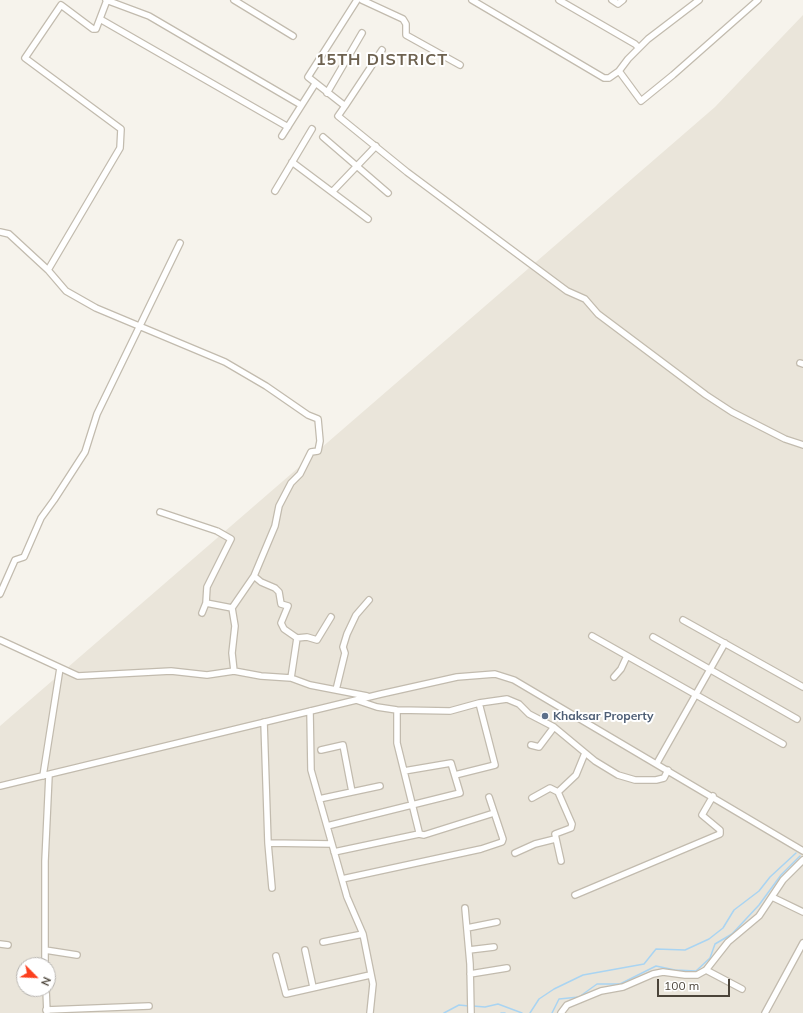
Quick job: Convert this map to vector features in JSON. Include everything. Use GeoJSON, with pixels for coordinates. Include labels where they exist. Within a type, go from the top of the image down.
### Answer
{"type":"FeatureCollection","features":[{"type":"Feature","properties":{"kind":"street"},"geometry":{"type":"LineString","coordinates":[[48,270],[120,148],[122,129],[24,58],[61,5],[93,29],[96,29],[106,0],[149,16],[301,105]]}},
{"type":"Feature","properties":{"kind":"street"},"geometry":{"type":"LineString","coordinates":[[234,0],[293,36]]}},
{"type":"Feature","properties":{"kind":"street"},"geometry":{"type":"LineString","coordinates":[[345,106],[308,77],[357,0]]}},
{"type":"Feature","properties":{"kind":"street"},"geometry":{"type":"LineString","coordinates":[[472,0],[604,78],[609,78],[619,71],[639,48],[699,0]]}},
{"type":"Feature","properties":{"kind":"street"},"geometry":{"type":"LineString","coordinates":[[559,0],[635,44],[639,48]]}},
{"type":"Feature","properties":{"kind":"street"},"geometry":{"type":"LineString","coordinates":[[612,0],[618,4],[623,0]]}},
{"type":"Feature","properties":{"kind":"street"},"geometry":{"type":"LineString","coordinates":[[619,71],[640,101],[673,75],[758,0]]}},
{"type":"Feature","properties":{"kind":"street"},"geometry":{"type":"LineString","coordinates":[[366,1],[403,19],[406,24],[406,36],[410,39],[460,65]]}},
{"type":"Feature","properties":{"kind":"street"},"geometry":{"type":"LineString","coordinates":[[100,19],[288,127]]}},
{"type":"Feature","properties":{"kind":"street"},"geometry":{"type":"LineString","coordinates":[[328,93],[362,34]]}},
{"type":"Feature","properties":{"kind":"street"},"geometry":{"type":"LineString","coordinates":[[382,50],[338,116],[413,177],[566,291],[585,299],[598,314],[706,395],[732,412],[785,440],[803,445]]}},
{"type":"Feature","properties":{"kind":"street"},"geometry":{"type":"LineString","coordinates":[[282,136],[315,84]]}},
{"type":"Feature","properties":{"kind":"street"},"geometry":{"type":"LineString","coordinates":[[275,190],[312,129]]}},
{"type":"Feature","properties":{"kind":"street"},"geometry":{"type":"LineString","coordinates":[[323,137],[388,194]]}},
{"type":"Feature","properties":{"kind":"street"},"geometry":{"type":"LineString","coordinates":[[332,192],[376,146]]}},
{"type":"Feature","properties":{"kind":"street"},"geometry":{"type":"LineString","coordinates":[[292,162],[368,219]]}},
{"type":"Feature","properties":{"kind":"street"},"geometry":{"type":"LineString","coordinates":[[0,232],[9,234],[48,270],[66,291],[96,308],[225,362],[266,386],[308,416],[318,419],[320,441],[318,451],[311,452],[300,474],[291,483],[279,506],[274,526],[254,576],[232,608],[235,626],[232,653],[234,671]]}},
{"type":"Feature","properties":{"kind":"street"},"geometry":{"type":"LineString","coordinates":[[0,594],[15,560],[24,556],[41,518],[85,452],[97,414],[180,243]]}},
{"type":"Feature","properties":{"kind":"street"},"geometry":{"type":"LineString","coordinates":[[160,512],[217,531],[230,540],[207,587],[206,603],[202,613]]}},
{"type":"Feature","properties":{"kind":"street"},"geometry":{"type":"LineString","coordinates":[[254,576],[261,582],[275,588],[279,592],[281,604],[288,606],[281,623],[284,629],[297,638],[307,637],[317,640],[331,617]]}},
{"type":"Feature","properties":{"kind":"street"},"geometry":{"type":"LineString","coordinates":[[336,690],[345,653],[343,647],[347,634],[356,615],[369,600]]}},
{"type":"Feature","properties":{"kind":"street"},"geometry":{"type":"LineString","coordinates":[[206,603],[232,608]]}},
{"type":"Feature","properties":{"kind":"street"},"geometry":{"type":"LineString","coordinates":[[683,620],[803,687]]}},
{"type":"Feature","properties":{"kind":"street"},"geometry":{"type":"LineString","coordinates":[[592,636],[783,744]]}},
{"type":"Feature","properties":{"kind":"street"},"geometry":{"type":"LineString","coordinates":[[653,637],[797,719]]}},
{"type":"Feature","properties":{"kind":"street"},"geometry":{"type":"LineString","coordinates":[[291,678],[297,638]]}},
{"type":"Feature","properties":{"kind":"street"},"geometry":{"type":"LineString","coordinates":[[0,640],[78,676],[171,671],[207,675],[234,671],[261,676],[291,678],[310,685],[370,696]]}},
{"type":"Feature","properties":{"kind":"street"},"geometry":{"type":"LineString","coordinates":[[657,763],[725,643]]}},
{"type":"Feature","properties":{"kind":"street"},"geometry":{"type":"LineString","coordinates":[[614,677],[621,669],[627,656]]}},
{"type":"Feature","properties":{"kind":"street"},"geometry":{"type":"LineString","coordinates":[[45,957],[46,775],[60,668]]}},
{"type":"Feature","properties":{"kind":"street"},"geometry":{"type":"LineString","coordinates":[[0,786],[370,696],[457,677],[495,674],[514,680],[800,846],[803,851]]}},
{"type":"Feature","properties":{"kind":"street"},"geometry":{"type":"LineString","coordinates":[[356,700],[377,707],[397,710],[450,711],[479,703],[507,699],[519,704],[529,714],[554,727],[585,753],[618,775],[635,780],[656,780],[664,778],[668,770]]}},
{"type":"Feature","properties":{"kind":"street"},"geometry":{"type":"LineString","coordinates":[[455,775],[495,765],[479,703]]}},
{"type":"Feature","properties":{"kind":"street"},"geometry":{"type":"LineString","coordinates":[[397,710],[397,743],[420,832],[418,834]]}},
{"type":"Feature","properties":{"kind":"street"},"geometry":{"type":"LineString","coordinates":[[310,711],[311,770],[347,897],[363,934],[373,984],[370,1013]]}},
{"type":"Feature","properties":{"kind":"street"},"geometry":{"type":"LineString","coordinates":[[264,722],[268,843],[272,888]]}},
{"type":"Feature","properties":{"kind":"street"},"geometry":{"type":"LineString","coordinates":[[531,745],[539,747],[554,727]]}},
{"type":"Feature","properties":{"kind":"street"},"geometry":{"type":"LineString","coordinates":[[321,750],[343,744],[352,792]]}},
{"type":"Feature","properties":{"kind":"street"},"geometry":{"type":"LineString","coordinates":[[558,792],[576,775],[585,753]]}},
{"type":"Feature","properties":{"kind":"street"},"geometry":{"type":"LineString","coordinates":[[327,826],[459,794],[460,792],[451,763],[404,770]]}},
{"type":"Feature","properties":{"kind":"street"},"geometry":{"type":"LineString","coordinates":[[319,800],[380,786]]}},
{"type":"Feature","properties":{"kind":"street"},"geometry":{"type":"LineString","coordinates":[[532,798],[550,788],[558,792],[572,826],[556,833],[555,840],[561,861]]}},
{"type":"Feature","properties":{"kind":"street"},"geometry":{"type":"LineString","coordinates":[[575,895],[720,834],[720,830],[702,814],[712,796]]}},
{"type":"Feature","properties":{"kind":"street"},"geometry":{"type":"LineString","coordinates":[[342,879],[481,849],[502,842],[503,839],[489,797]]}},
{"type":"Feature","properties":{"kind":"street"},"geometry":{"type":"LineString","coordinates":[[334,852],[418,834],[424,835],[494,813]]}},
{"type":"Feature","properties":{"kind":"street"},"geometry":{"type":"LineString","coordinates":[[515,853],[535,844],[555,840]]}},
{"type":"Feature","properties":{"kind":"street"},"geometry":{"type":"LineString","coordinates":[[268,843],[332,844]]}},
{"type":"Feature","properties":{"kind":"street"},"geometry":{"type":"LineString","coordinates":[[561,1013],[567,1005],[601,991],[623,987],[653,974],[663,972],[697,975],[706,970],[713,963],[721,949],[759,916],[783,880],[803,860]]}},
{"type":"Feature","properties":{"kind":"street"},"geometry":{"type":"LineString","coordinates":[[772,897],[803,912]]}},
{"type":"Feature","properties":{"kind":"street"},"geometry":{"type":"LineString","coordinates":[[465,908],[469,950],[472,1004],[471,1013]]}},
{"type":"Feature","properties":{"kind":"street"},"geometry":{"type":"LineString","coordinates":[[467,928],[497,922]]}},
{"type":"Feature","properties":{"kind":"street"},"geometry":{"type":"LineString","coordinates":[[323,942],[363,934]]}},
{"type":"Feature","properties":{"kind":"street"},"geometry":{"type":"LineString","coordinates":[[765,1013],[803,943]]}},
{"type":"Feature","properties":{"kind":"street"},"geometry":{"type":"LineString","coordinates":[[0,944],[8,945]]}},
{"type":"Feature","properties":{"kind":"street"},"geometry":{"type":"LineString","coordinates":[[469,950],[494,947]]}},
{"type":"Feature","properties":{"kind":"street"},"geometry":{"type":"LineString","coordinates":[[45,950],[77,955]]}},
{"type":"Feature","properties":{"kind":"street"},"geometry":{"type":"LineString","coordinates":[[305,950],[313,987]]}},
{"type":"Feature","properties":{"kind":"street"},"geometry":{"type":"LineString","coordinates":[[276,956],[285,993],[287,994],[370,975]]}},
{"type":"Feature","properties":{"kind":"street"},"geometry":{"type":"LineString","coordinates":[[470,974],[507,968]]}},
{"type":"Feature","properties":{"kind":"street"},"geometry":{"type":"LineString","coordinates":[[706,970],[742,989]]}},
{"type":"Feature","properties":{"kind":"street"},"geometry":{"type":"LineString","coordinates":[[46,997],[47,1012],[149,1006]]}},
{"type":"Feature","properties":{"kind":"shaded area"},"geometry":{"type":"Polygon","coordinates":[[[803,15],[803,1013],[0,1013],[0,726],[715,107],[803,15]]]}},
{"type":"Feature","properties":{"kind":"waterway"},"geometry":{"type":"LineString","coordinates":[[530,1013],[539,999],[554,989],[583,975],[644,964],[656,949],[685,950],[709,939],[723,928],[734,910],[759,891],[770,877],[796,853]]}},
{"type":"Feature","properties":{"kind":"waterway"},"geometry":{"type":"LineString","coordinates":[[552,1013],[559,999],[579,997],[597,984],[620,984],[656,966],[675,970],[696,971],[710,958],[715,944],[732,934],[759,905],[781,875],[800,856]]}},
{"type":"Feature","properties":{"kind":"waterway"},"geometry":{"type":"LineString","coordinates":[[473,1006],[485,1007],[498,1004],[522,1013]]}},
{"type":"Feature","properties":{"kind":"waterway"},"geometry":{"type":"LineString","coordinates":[[444,1013],[459,1005],[469,1006]]}},
{"type":"Feature","properties":{"kind":"place","name":"Khaksar Property"},"geometry":{"type":"Point","coordinates":[545,716]}},
{"type":"Feature","properties":{"kind":"district","name":"15TH DISTRICT"},"geometry":{"type":"Point","coordinates":[382,60]}}]}
